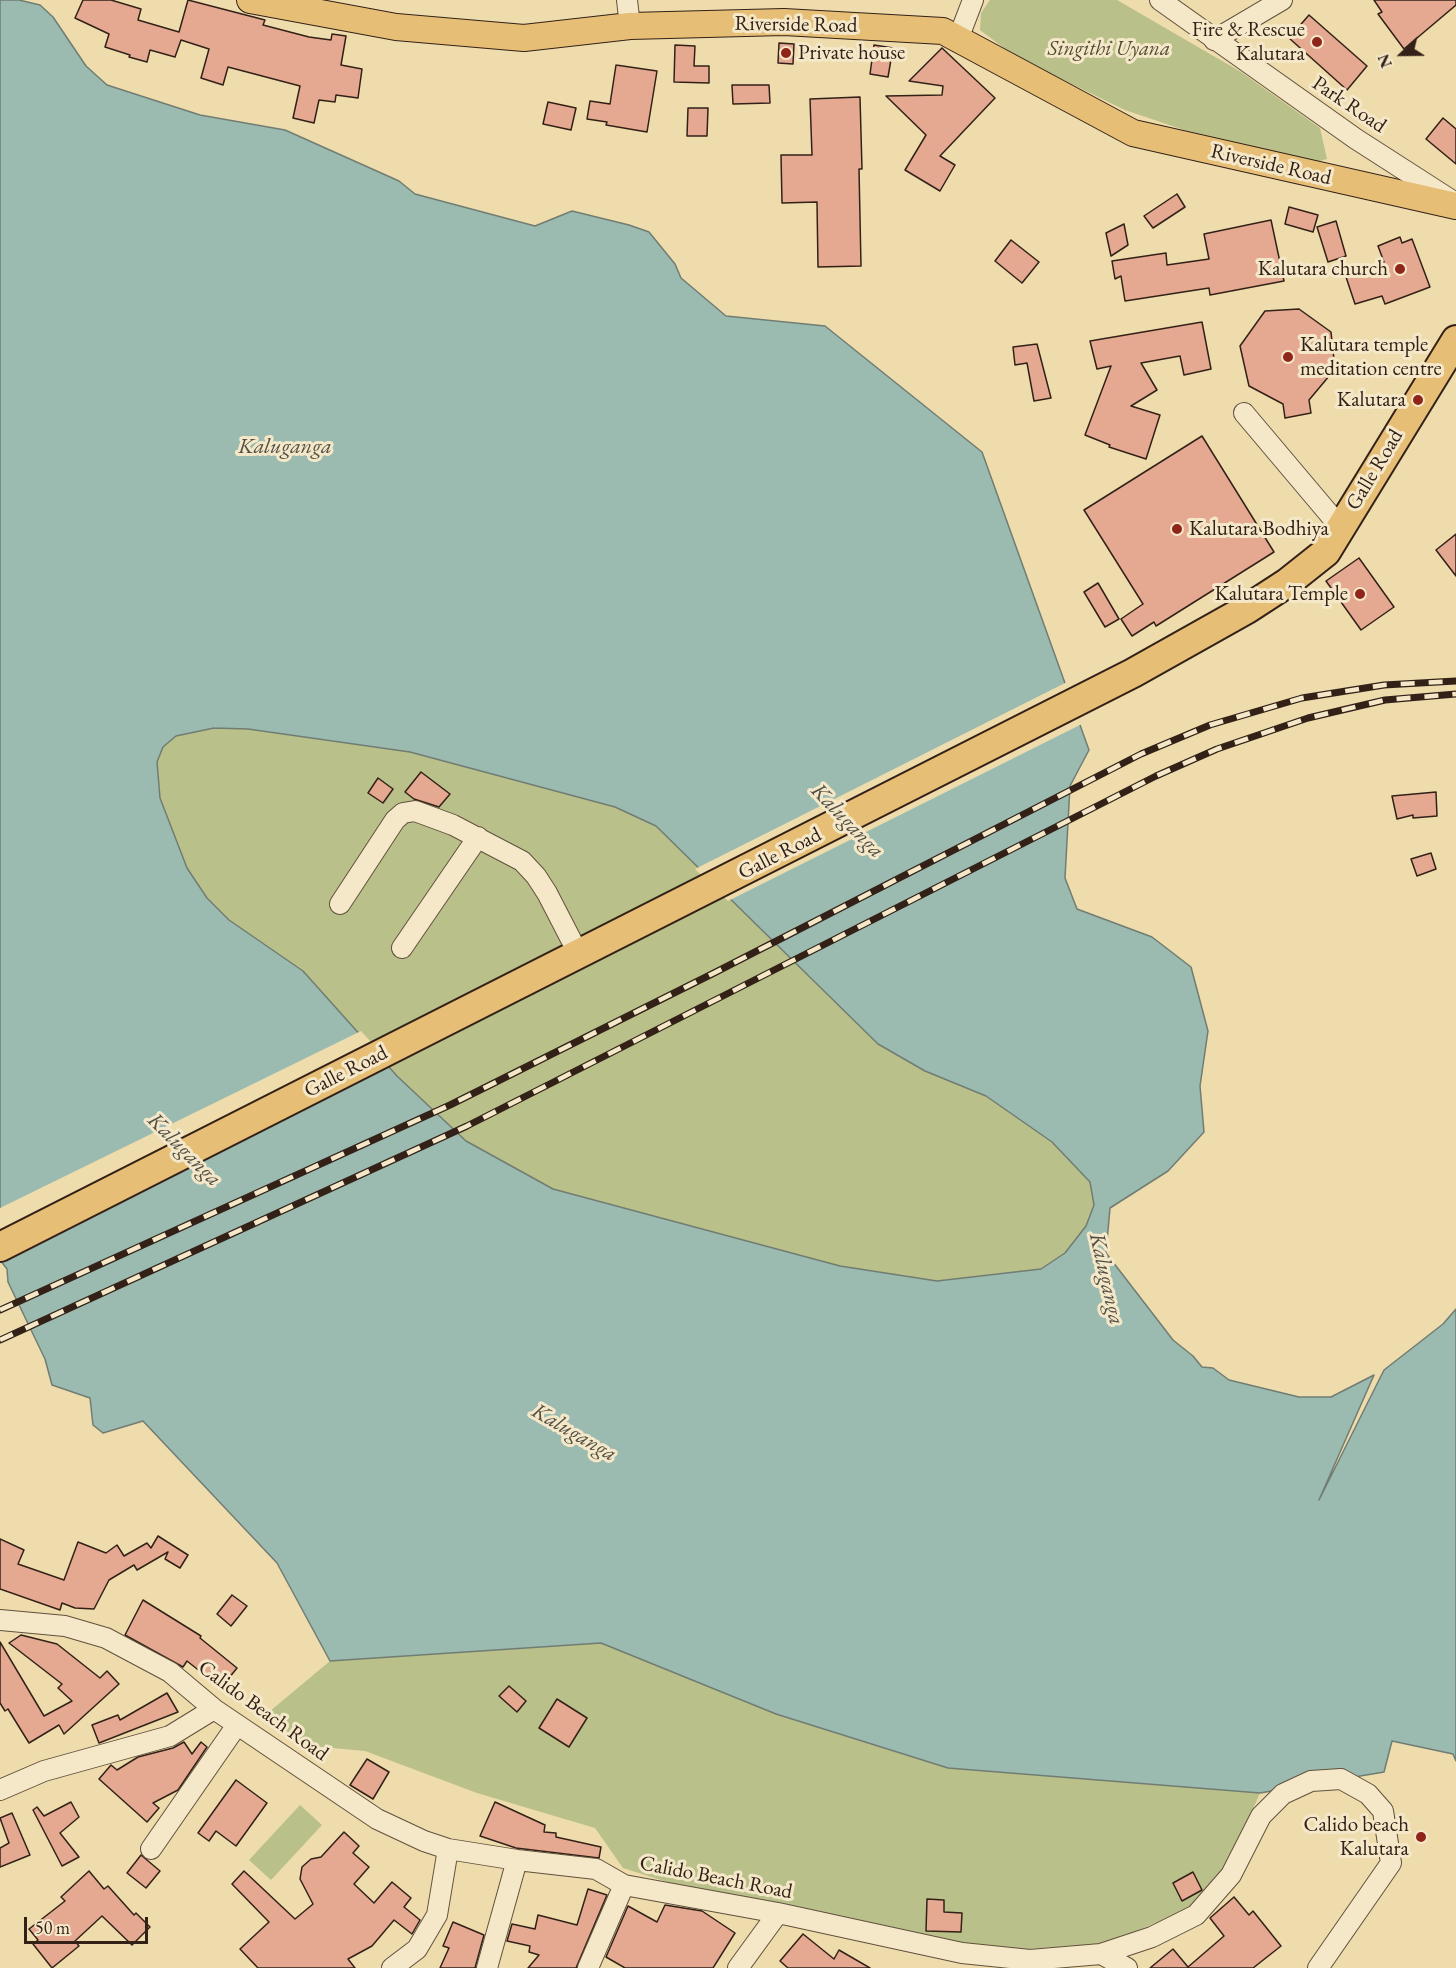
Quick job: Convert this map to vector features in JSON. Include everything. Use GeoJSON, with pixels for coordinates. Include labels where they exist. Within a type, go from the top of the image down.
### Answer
{"type":"FeatureCollection","features":[{"type":"Feature","properties":{"kind":"highway","name":"Galle Road"},"geometry":{"type":"LineString","coordinates":[[0,1247],[1133,673],[1287,583],[1326,552],[1456,340]]}},
{"type":"Feature","properties":{"kind":"main road","name":"Riverside Road"},"geometry":{"type":"LineString","coordinates":[[250,0],[396,27],[524,38],[630,26],[784,22],[943,31],[1133,133],[1456,205]]}},
{"type":"Feature","properties":{"kind":"street"},"geometry":{"type":"LineString","coordinates":[[627,0],[630,26]]}},
{"type":"Feature","properties":{"kind":"street"},"geometry":{"type":"LineString","coordinates":[[958,39],[973,0]]}},
{"type":"Feature","properties":{"kind":"street","name":"Park Road"},"geometry":{"type":"LineString","coordinates":[[1160,0],[1356,140],[1456,205]]}},
{"type":"Feature","properties":{"kind":"street"},"geometry":{"type":"LineString","coordinates":[[1215,40],[1282,0]]}},
{"type":"Feature","properties":{"kind":"street"},"geometry":{"type":"LineString","coordinates":[[1244,413],[1341,528]]}},
{"type":"Feature","properties":{"kind":"street"},"geometry":{"type":"LineString","coordinates":[[340,904],[395,820],[403,813],[415,811],[478,837],[522,861],[536,876],[579,955]]}},
{"type":"Feature","properties":{"kind":"street"},"geometry":{"type":"LineString","coordinates":[[402,948],[478,837]]}},
{"type":"Feature","properties":{"kind":"street","name":"Calido Beach Road"},"geometry":{"type":"LineString","coordinates":[[0,1620],[65,1626],[106,1638],[170,1672],[214,1709],[377,1819],[424,1841],[448,1849],[596,1869],[624,1885],[778,1913],[962,1953],[1030,1960],[1101,1954],[1152,1937],[1196,1915],[1231,1875],[1261,1816],[1283,1794],[1311,1781],[1341,1779],[1368,1794],[1383,1811],[1391,1863],[1318,1968]]}},
{"type":"Feature","properties":{"kind":"street"},"geometry":{"type":"LineString","coordinates":[[0,1790],[44,1771],[170,1736],[214,1709]]}},
{"type":"Feature","properties":{"kind":"street"},"geometry":{"type":"LineString","coordinates":[[151,1849],[237,1725]]}},
{"type":"Feature","properties":{"kind":"street"},"geometry":{"type":"LineString","coordinates":[[392,1968],[417,1949],[437,1916],[448,1849]]}},
{"type":"Feature","properties":{"kind":"street"},"geometry":{"type":"LineString","coordinates":[[487,1968],[517,1860]]}},
{"type":"Feature","properties":{"kind":"street"},"geometry":{"type":"LineString","coordinates":[[588,1968],[624,1885]]}},
{"type":"Feature","properties":{"kind":"street"},"geometry":{"type":"LineString","coordinates":[[738,1968],[778,1913]]}},
{"type":"Feature","properties":{"kind":"street"},"geometry":{"type":"LineString","coordinates":[[1101,1954],[1127,1968]]}},
{"type":"Feature","properties":{"kind":"green space","name":"Singithi Uyana"},"geometry":{"type":"Polygon","coordinates":[[[990,0],[1117,0],[1241,72],[1320,128],[1327,159],[1302,166],[1252,146],[1184,130],[1125,110],[1016,57],[980,30],[981,13],[990,0]]]}},
{"type":"Feature","properties":{"kind":"green space","name":"Kaluganga"},"geometry":{"type":"Polygon","coordinates":[[[214,728],[248,729],[410,752],[615,807],[656,826],[878,1044],[925,1071],[986,1096],[1052,1142],[1090,1182],[1094,1205],[1086,1226],[1065,1253],[1041,1269],[937,1281],[840,1266],[553,1189],[466,1141],[397,1076],[303,971],[229,920],[207,898],[187,868],[160,798],[157,762],[163,747],[176,736],[214,728]]]}},
{"type":"Feature","properties":{"kind":"green space"},"geometry":{"type":"Polygon","coordinates":[[[601,1643],[948,1768],[1260,1793],[1224,1875],[1187,1910],[1107,1943],[1017,1950],[929,1939],[689,1889],[623,1868],[595,1828],[477,1793],[365,1751],[311,1746],[263,1717],[330,1661],[601,1643]]]}},
{"type":"Feature","properties":{"kind":"green space"},"geometry":{"type":"Polygon","coordinates":[[[300,1805],[322,1825],[271,1880],[249,1860],[300,1805]]]}},
{"type":"Feature","properties":{"kind":"water","name":"Kaluganga"},"geometry":{"type":"Polygon","coordinates":[[[0,0],[19,0],[40,5],[53,17],[86,66],[107,85],[200,115],[285,130],[399,181],[415,194],[535,226],[572,211],[649,232],[675,264],[681,278],[726,316],[825,326],[982,452],[1089,750],[1070,786],[1065,878],[1077,909],[1152,937],[1191,967],[1208,1031],[1200,1086],[1204,1132],[1168,1171],[1110,1208],[1106,1253],[1173,1340],[1193,1356],[1202,1367],[1213,1368],[1229,1380],[1299,1397],[1331,1397],[1374,1375],[1319,1500],[1384,1370],[1443,1324],[1456,1309],[1456,1761],[1453,1754],[1392,1741],[1384,1772],[1260,1793],[948,1768],[776,1714],[601,1643],[330,1661],[277,1563],[143,1421],[103,1433],[93,1425],[90,1398],[52,1385],[45,1359],[8,1282],[7,1269],[0,1260],[0,0]],[[214,728],[176,736],[163,747],[157,762],[160,798],[187,868],[207,898],[229,920],[303,971],[397,1076],[466,1141],[553,1189],[840,1266],[937,1281],[1041,1269],[1065,1253],[1086,1226],[1094,1205],[1090,1182],[1052,1142],[986,1096],[925,1071],[878,1044],[656,826],[615,807],[410,752],[248,729],[214,728]]]}},
{"type":"Feature","properties":{"kind":"pier"},"geometry":{"type":"Polygon","coordinates":[[[1067,682],[1082,724],[728,901],[695,869],[1067,682]]]}},
{"type":"Feature","properties":{"kind":"pier"},"geometry":{"type":"Polygon","coordinates":[[[361,1031],[390,1063],[0,1254],[0,1208],[361,1031]]]}},
{"type":"Feature","properties":{"kind":"building"},"geometry":{"type":"Polygon","coordinates":[[[83,0],[111,0],[141,9],[138,20],[179,32],[188,0],[265,20],[263,25],[309,37],[331,40],[332,34],[346,36],[341,65],[362,69],[358,98],[336,95],[335,102],[319,100],[314,123],[293,118],[300,86],[228,67],[223,85],[201,78],[209,49],[181,40],[175,57],[150,50],[147,62],[129,57],[130,55],[105,47],[109,34],[75,18],[83,0]]]}},
{"type":"Feature","properties":{"kind":"building"},"geometry":{"type":"Polygon","coordinates":[[[1374,0],[1456,0],[1456,5],[1404,49],[1378,14],[1382,12],[1374,0]]]}},
{"type":"Feature","properties":{"kind":"building","name":"Fire & Rescue Kalutara"},"geometry":{"type":"Polygon","coordinates":[[[1309,15],[1367,66],[1347,90],[1289,38],[1309,15]]]}},
{"type":"Feature","properties":{"kind":"building","name":"Private house"},"geometry":{"type":"Polygon","coordinates":[[[779,43],[794,44],[793,64],[778,63],[779,43]]]}},
{"type":"Feature","properties":{"kind":"building"},"geometry":{"type":"Polygon","coordinates":[[[675,45],[695,46],[694,66],[709,66],[709,83],[674,82],[675,45]]]}},
{"type":"Feature","properties":{"kind":"building"},"geometry":{"type":"Polygon","coordinates":[[[874,45],[893,48],[888,77],[870,74],[874,45]]]}},
{"type":"Feature","properties":{"kind":"building"},"geometry":{"type":"Polygon","coordinates":[[[942,48],[995,98],[940,156],[955,165],[940,191],[905,170],[926,135],[886,96],[942,95],[943,86],[909,81],[942,48]]]}},
{"type":"Feature","properties":{"kind":"building"},"geometry":{"type":"Polygon","coordinates":[[[616,65],[657,71],[647,132],[606,125],[607,122],[587,119],[590,101],[610,104],[616,65]]]}},
{"type":"Feature","properties":{"kind":"building"},"geometry":{"type":"Polygon","coordinates":[[[732,85],[769,85],[770,103],[733,104],[732,85]]]}},
{"type":"Feature","properties":{"kind":"building"},"geometry":{"type":"Polygon","coordinates":[[[860,97],[861,266],[818,267],[817,202],[782,203],[781,155],[812,155],[810,99],[860,97]]]}},
{"type":"Feature","properties":{"kind":"building"},"geometry":{"type":"Polygon","coordinates":[[[548,102],[576,108],[571,130],[543,124],[548,102]]]}},
{"type":"Feature","properties":{"kind":"building"},"geometry":{"type":"Polygon","coordinates":[[[688,108],[708,108],[707,136],[687,136],[688,108]]]}},
{"type":"Feature","properties":{"kind":"building"},"geometry":{"type":"Polygon","coordinates":[[[1443,118],[1456,129],[1456,164],[1426,139],[1443,118]]]}},
{"type":"Feature","properties":{"kind":"building"},"geometry":{"type":"Polygon","coordinates":[[[1177,194],[1185,207],[1153,228],[1144,216],[1177,194]]]}},
{"type":"Feature","properties":{"kind":"building"},"geometry":{"type":"Polygon","coordinates":[[[1289,207],[1318,215],[1313,232],[1285,224],[1289,207]]]}},
{"type":"Feature","properties":{"kind":"building"},"geometry":{"type":"Polygon","coordinates":[[[1271,220],[1284,281],[1210,295],[1209,288],[1125,301],[1121,276],[1115,279],[1112,261],[1166,253],[1167,265],[1209,259],[1204,234],[1271,220]]]}},
{"type":"Feature","properties":{"kind":"building"},"geometry":{"type":"Polygon","coordinates":[[[1336,221],[1346,256],[1328,262],[1317,227],[1336,221]]]}},
{"type":"Feature","properties":{"kind":"building"},"geometry":{"type":"Polygon","coordinates":[[[1124,224],[1128,245],[1111,256],[1106,233],[1124,224]]]}},
{"type":"Feature","properties":{"kind":"building","name":"Kalutara church"},"geometry":{"type":"Polygon","coordinates":[[[1400,237],[1402,243],[1412,239],[1430,287],[1385,304],[1382,296],[1355,304],[1346,277],[1384,262],[1378,246],[1400,237]]]}},
{"type":"Feature","properties":{"kind":"building"},"geometry":{"type":"Polygon","coordinates":[[[1011,240],[1039,262],[1022,283],[995,261],[1011,240]]]}},
{"type":"Feature","properties":{"kind":"building","name":"Kalutara temple meditation centre"},"geometry":{"type":"Polygon","coordinates":[[[1299,309],[1331,332],[1335,369],[1309,400],[1311,413],[1285,418],[1283,404],[1249,386],[1240,346],[1265,311],[1299,309]]]}},
{"type":"Feature","properties":{"kind":"building"},"geometry":{"type":"Polygon","coordinates":[[[1202,322],[1211,369],[1184,375],[1180,356],[1141,363],[1157,390],[1131,406],[1160,415],[1146,459],[1109,447],[1110,445],[1085,435],[1111,366],[1097,369],[1090,341],[1202,322]]]}},
{"type":"Feature","properties":{"kind":"building"},"geometry":{"type":"Polygon","coordinates":[[[1037,344],[1051,398],[1034,401],[1027,363],[1015,365],[1013,347],[1037,344]]]}},
{"type":"Feature","properties":{"kind":"building"},"geometry":{"type":"Polygon","coordinates":[[[1202,436],[1274,552],[1156,626],[1154,622],[1132,636],[1121,619],[1143,604],[1084,510],[1202,436]]]}},
{"type":"Feature","properties":{"kind":"building"},"geometry":{"type":"Polygon","coordinates":[[[1456,534],[1456,576],[1436,550],[1456,534]]]}},
{"type":"Feature","properties":{"kind":"building","name":"Kalutara Temple"},"geometry":{"type":"Polygon","coordinates":[[[1359,558],[1394,607],[1361,630],[1326,581],[1359,558]]]}},
{"type":"Feature","properties":{"kind":"building"},"geometry":{"type":"Polygon","coordinates":[[[1098,583],[1119,619],[1105,627],[1084,592],[1098,583]]]}},
{"type":"Feature","properties":{"kind":"building"},"geometry":{"type":"Polygon","coordinates":[[[421,772],[450,794],[439,807],[414,799],[405,792],[421,772]]]}},
{"type":"Feature","properties":{"kind":"building"},"geometry":{"type":"Polygon","coordinates":[[[378,778],[393,789],[383,803],[368,793],[378,778]]]}},
{"type":"Feature","properties":{"kind":"building"},"geometry":{"type":"Polygon","coordinates":[[[1436,792],[1437,816],[1413,818],[1413,815],[1397,819],[1392,796],[1436,792]]]}},
{"type":"Feature","properties":{"kind":"building"},"geometry":{"type":"Polygon","coordinates":[[[1431,853],[1436,869],[1417,876],[1411,859],[1431,853]]]}},
{"type":"Feature","properties":{"kind":"building"},"geometry":{"type":"Polygon","coordinates":[[[158,1536],[188,1555],[180,1568],[165,1559],[168,1552],[137,1570],[134,1565],[109,1580],[94,1609],[75,1608],[62,1603],[60,1610],[0,1589],[0,1539],[24,1550],[18,1564],[64,1580],[78,1542],[106,1553],[117,1545],[124,1556],[147,1543],[151,1548],[158,1536]]]}},
{"type":"Feature","properties":{"kind":"building"},"geometry":{"type":"Polygon","coordinates":[[[232,1595],[247,1606],[231,1626],[217,1614],[232,1595]]]}},
{"type":"Feature","properties":{"kind":"building"},"geometry":{"type":"Polygon","coordinates":[[[143,1600],[201,1636],[200,1638],[237,1668],[221,1688],[187,1661],[183,1667],[125,1635],[143,1600]]]}},
{"type":"Feature","properties":{"kind":"building"},"geometry":{"type":"Polygon","coordinates":[[[21,1635],[57,1644],[100,1678],[107,1671],[119,1684],[64,1734],[59,1725],[29,1743],[8,1709],[5,1711],[0,1703],[0,1642],[44,1716],[72,1701],[58,1688],[62,1684],[9,1643],[21,1635]]]}},
{"type":"Feature","properties":{"kind":"building"},"geometry":{"type":"Polygon","coordinates":[[[509,1686],[526,1701],[517,1712],[499,1696],[509,1686]]]}},
{"type":"Feature","properties":{"kind":"building"},"geometry":{"type":"Polygon","coordinates":[[[167,1693],[178,1712],[99,1743],[92,1725],[118,1715],[120,1720],[167,1693]]]}},
{"type":"Feature","properties":{"kind":"building"},"geometry":{"type":"Polygon","coordinates":[[[557,1699],[587,1718],[569,1747],[539,1728],[557,1699]]]}},
{"type":"Feature","properties":{"kind":"building"},"geometry":{"type":"Polygon","coordinates":[[[184,1742],[192,1754],[201,1742],[207,1747],[178,1790],[153,1803],[159,1808],[147,1822],[99,1779],[111,1765],[117,1770],[138,1757],[173,1748],[184,1742]]]}},
{"type":"Feature","properties":{"kind":"building"},"geometry":{"type":"Polygon","coordinates":[[[367,1759],[389,1772],[373,1799],[350,1785],[367,1759]]]}},
{"type":"Feature","properties":{"kind":"building"},"geometry":{"type":"Polygon","coordinates":[[[236,1780],[267,1803],[236,1846],[216,1831],[209,1841],[198,1833],[236,1780]]]}},
{"type":"Feature","properties":{"kind":"building"},"geometry":{"type":"Polygon","coordinates":[[[71,1802],[79,1817],[60,1833],[79,1857],[62,1866],[33,1810],[37,1807],[44,1816],[71,1802]]]}},
{"type":"Feature","properties":{"kind":"building"},"geometry":{"type":"Polygon","coordinates":[[[495,1802],[545,1825],[544,1832],[556,1833],[556,1837],[601,1847],[599,1858],[516,1848],[480,1836],[495,1802]]]}},
{"type":"Feature","properties":{"kind":"building"},"geometry":{"type":"Polygon","coordinates":[[[12,1813],[30,1855],[0,1867],[0,1848],[9,1843],[0,1818],[12,1813]]]}},
{"type":"Feature","properties":{"kind":"building"},"geometry":{"type":"Polygon","coordinates":[[[344,1832],[359,1846],[353,1853],[369,1867],[354,1884],[374,1903],[392,1882],[411,1898],[404,1907],[420,1920],[412,1934],[394,1920],[372,1946],[348,1959],[355,1968],[258,1968],[240,1949],[269,1922],[232,1884],[244,1871],[295,1919],[313,1904],[300,1879],[302,1867],[311,1859],[321,1857],[344,1832]]]}},
{"type":"Feature","properties":{"kind":"building"},"geometry":{"type":"Polygon","coordinates":[[[141,1855],[160,1871],[146,1888],[127,1873],[141,1855]]]}},
{"type":"Feature","properties":{"kind":"building"},"geometry":{"type":"Polygon","coordinates":[[[89,1871],[104,1889],[108,1886],[134,1915],[136,1913],[150,1927],[132,1945],[102,1916],[75,1941],[79,1946],[52,1968],[33,1944],[38,1940],[29,1929],[65,1901],[61,1897],[89,1871]]]}},
{"type":"Feature","properties":{"kind":"building"},"geometry":{"type":"Polygon","coordinates":[[[1193,1872],[1202,1890],[1182,1901],[1173,1883],[1193,1872]]]}},
{"type":"Feature","properties":{"kind":"building"},"geometry":{"type":"Polygon","coordinates":[[[588,1889],[607,1895],[576,1968],[528,1968],[539,1955],[529,1952],[530,1946],[507,1941],[512,1924],[535,1929],[538,1915],[577,1925],[588,1889]]]}},
{"type":"Feature","properties":{"kind":"building"},"geometry":{"type":"Polygon","coordinates":[[[1234,1897],[1249,1915],[1253,1911],[1281,1946],[1253,1968],[1150,1968],[1173,1949],[1188,1967],[1224,1936],[1210,1918],[1234,1897]]]}},
{"type":"Feature","properties":{"kind":"building"},"geometry":{"type":"Polygon","coordinates":[[[927,1899],[944,1900],[944,1912],[962,1913],[961,1932],[926,1931],[927,1899]]]}},
{"type":"Feature","properties":{"kind":"building"},"geometry":{"type":"Polygon","coordinates":[[[665,1905],[702,1911],[735,1933],[713,1968],[625,1968],[606,1957],[628,1906],[657,1922],[665,1905]]]}},
{"type":"Feature","properties":{"kind":"building"},"geometry":{"type":"Polygon","coordinates":[[[453,1922],[484,1935],[475,1968],[440,1968],[449,1948],[443,1946],[453,1922]]]}},
{"type":"Feature","properties":{"kind":"building"},"geometry":{"type":"Polygon","coordinates":[[[803,1934],[834,1959],[839,1950],[870,1968],[788,1968],[780,1961],[803,1934]]]}},
{"type":"Feature","properties":{"kind":"railway"},"geometry":{"type":"LineString","coordinates":[[0,1310],[450,1105],[714,973],[1141,754],[1210,725],[1302,698],[1384,685],[1456,681]]}},
{"type":"Feature","properties":{"kind":"railway"},"geometry":{"type":"LineString","coordinates":[[0,1340],[467,1126],[1156,776],[1217,749],[1308,718],[1385,700],[1456,694]]}},
{"type":"Feature","properties":{"kind":"place","name":"Fire & Rescue Kalutara"},"geometry":{"type":"Point","coordinates":[1317,42]}},
{"type":"Feature","properties":{"kind":"place","name":"Private house"},"geometry":{"type":"Point","coordinates":[786,53]}},
{"type":"Feature","properties":{"kind":"place","name":"Kalutara church"},"geometry":{"type":"Point","coordinates":[1400,269]}},
{"type":"Feature","properties":{"kind":"place","name":"Kalutara temple meditation centre"},"geometry":{"type":"Point","coordinates":[1288,357]}},
{"type":"Feature","properties":{"kind":"place","name":"Kalutara"},"geometry":{"type":"Point","coordinates":[1418,400]}},
{"type":"Feature","properties":{"kind":"place","name":"Kalutara Bodhiya"},"geometry":{"type":"Point","coordinates":[1177,529]}},
{"type":"Feature","properties":{"kind":"place","name":"Kalutara Temple"},"geometry":{"type":"Point","coordinates":[1360,594]}},
{"type":"Feature","properties":{"kind":"place","name":"Calido beach Kalutara"},"geometry":{"type":"Point","coordinates":[1421,1837]}}]}
